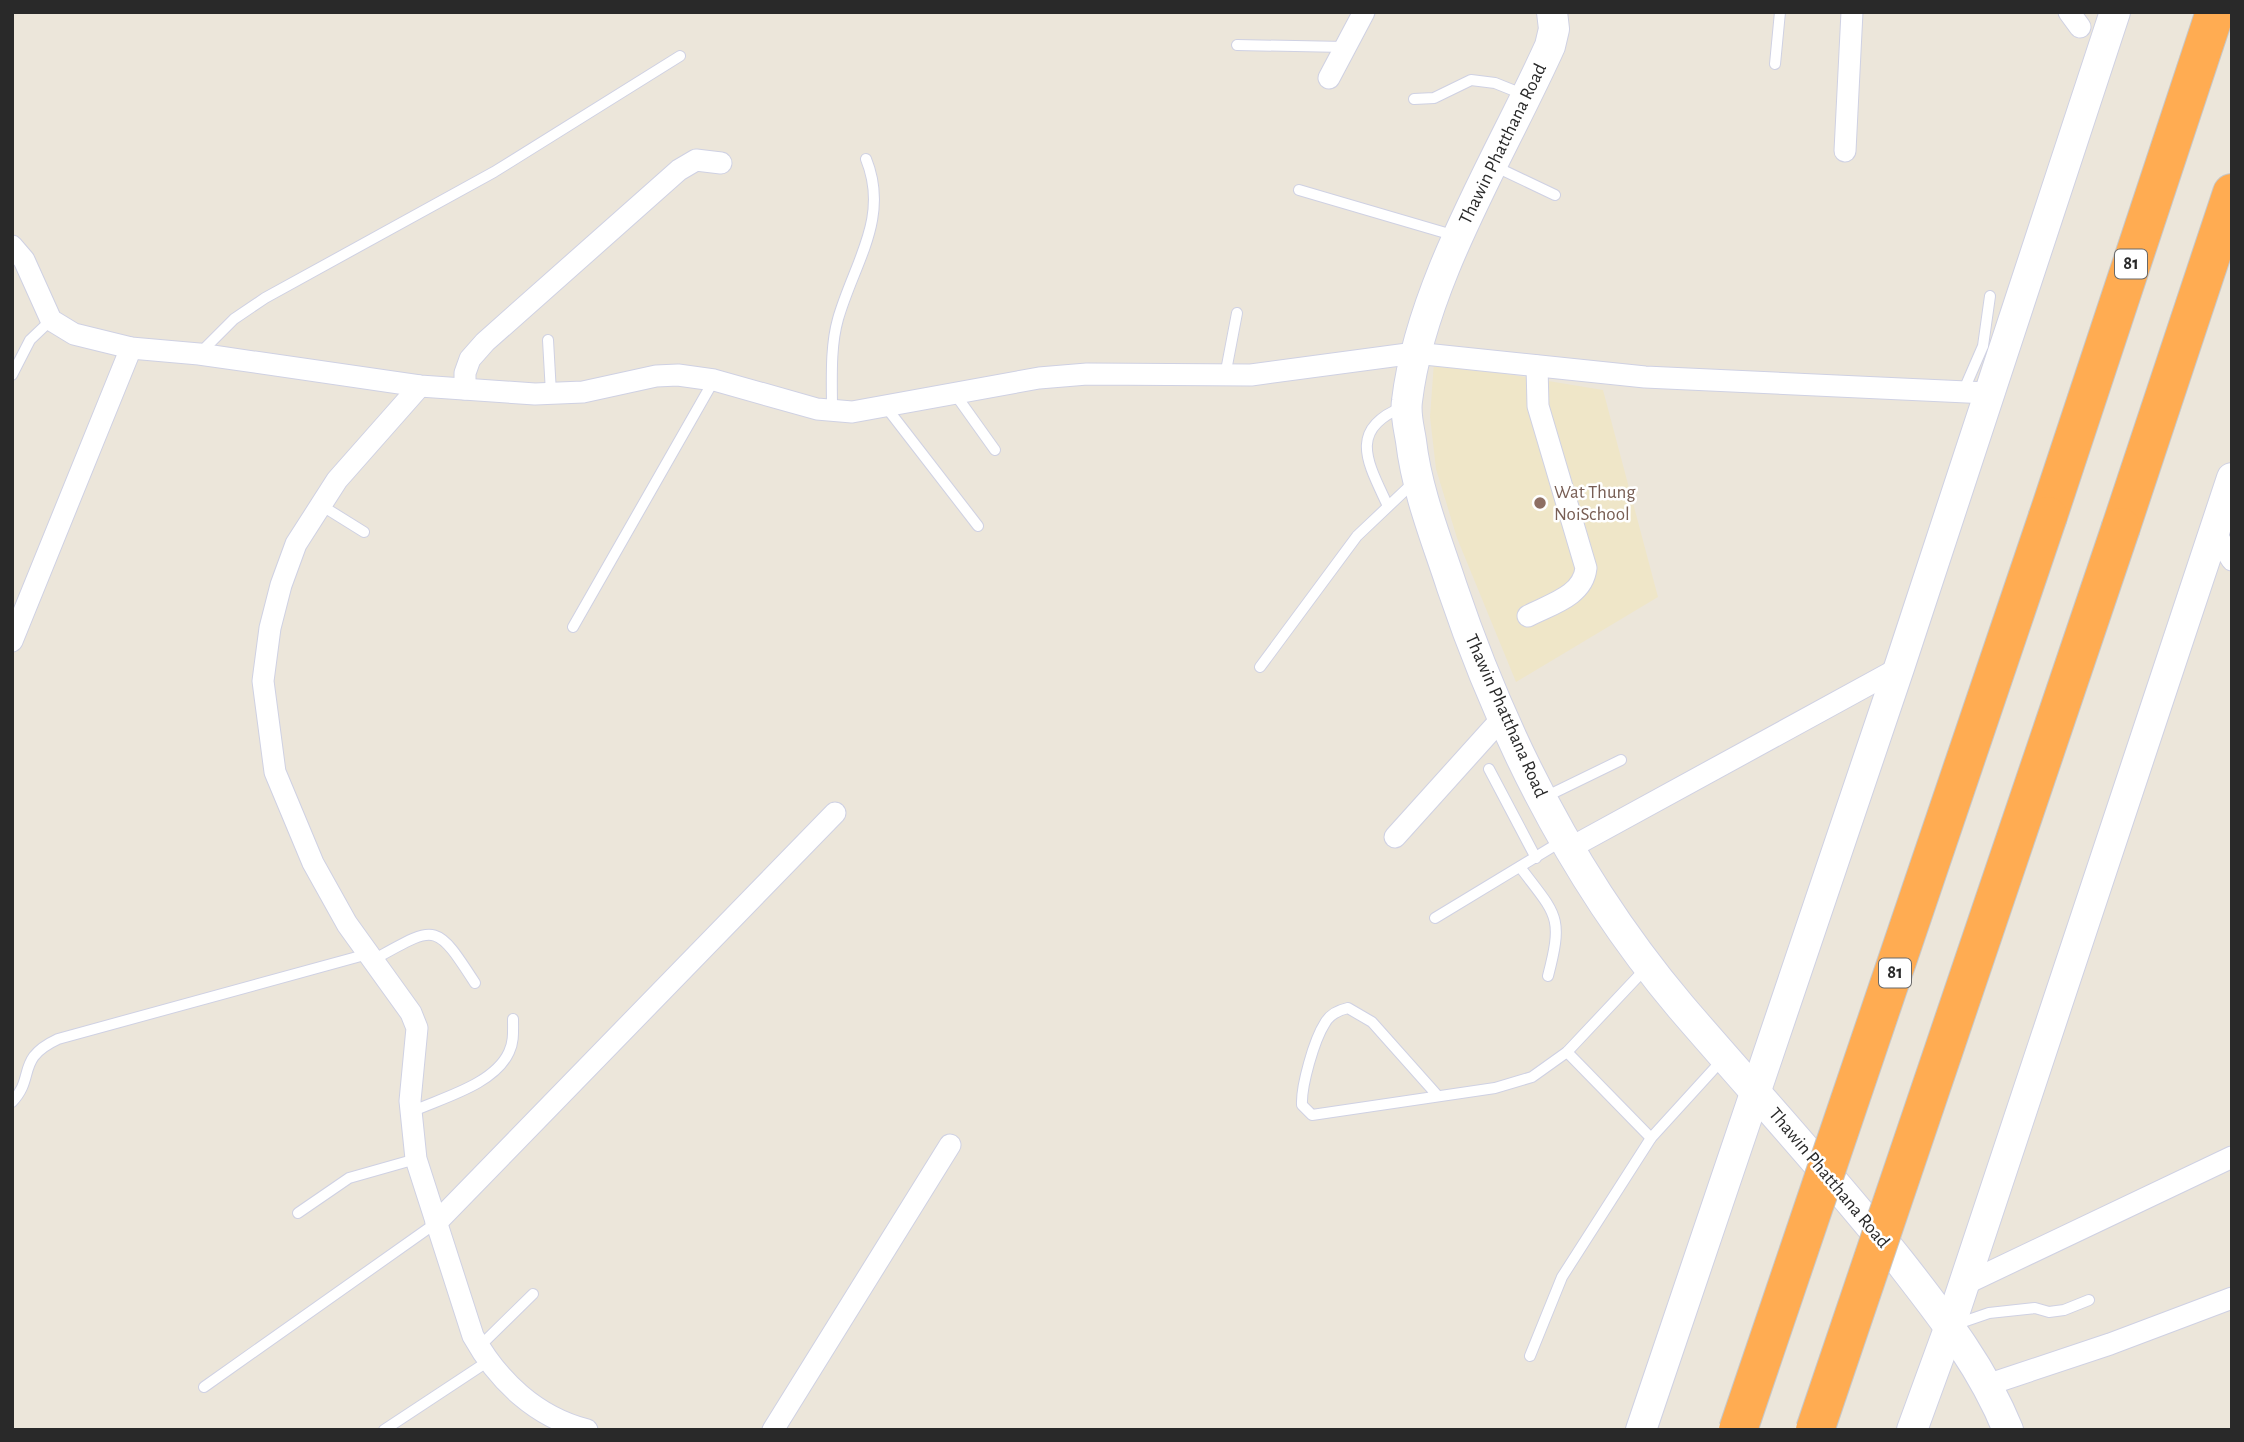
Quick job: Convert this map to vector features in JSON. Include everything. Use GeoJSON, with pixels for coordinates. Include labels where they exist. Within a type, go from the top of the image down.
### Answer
{"type":"FeatureCollection","features":[{"type":"Feature","properties":{"kind":"highway","name":"81"},"geometry":{"type":"LineString","coordinates":[[1738,1430],[2048,516],[2215,12]]}},
{"type":"Feature","properties":{"kind":"highway"},"geometry":{"type":"LineString","coordinates":[[1815,1430],[2232,193]]}},
{"type":"Feature","properties":{"kind":"main road","name":"Thawin Phatthana Road"},"geometry":{"type":"LineString","coordinates":[[1552,12],[1554,29],[1550,46],[1459,237],[1415,354],[1406,406],[1416,480],[1460,610],[1524,766],[1592,887],[1648,965],[1865,1219],[1950,1326],[1974,1359],[2008,1430]]}},
{"type":"Feature","properties":{"kind":"main road"},"geometry":{"type":"LineString","coordinates":[[1641,1430],[1899,668],[1975,392],[2115,12]]}},
{"type":"Feature","properties":{"kind":"main road"},"geometry":{"type":"LineString","coordinates":[[1912,1430],[1950,1326],[2232,478]]}},
{"type":"Feature","properties":{"kind":"street"},"geometry":{"type":"LineString","coordinates":[[1329,78],[1364,12]]}},
{"type":"Feature","properties":{"kind":"street"},"geometry":{"type":"LineString","coordinates":[[1844,151],[1853,12]]}},
{"type":"Feature","properties":{"kind":"street"},"geometry":{"type":"LineString","coordinates":[[465,390],[465,373],[470,359],[565,271],[688,164],[709,160],[721,163]]}},
{"type":"Feature","properties":{"kind":"street"},"geometry":{"type":"LineString","coordinates":[[12,246],[24,260],[51,320],[74,334],[131,348],[199,354],[420,387],[583,392],[656,376],[678,375],[714,380],[793,404],[852,412],[1039,378],[1087,374],[1225,376],[1415,354],[1646,377],[1975,392]]}},
{"type":"Feature","properties":{"kind":"street"},"geometry":{"type":"LineString","coordinates":[[12,641],[131,348]]}},
{"type":"Feature","properties":{"kind":"street"},"geometry":{"type":"LineString","coordinates":[[1528,616],[1577,590],[1584,580],[1586,568],[1538,406],[1537,366]]}},
{"type":"Feature","properties":{"kind":"street"},"geometry":{"type":"LineString","coordinates":[[420,387],[319,504],[296,544],[281,585],[270,628],[263,681],[267,731],[275,772],[330,898],[411,1013],[417,1028],[410,1112],[416,1159],[483,1355],[527,1401],[562,1426],[587,1430]]}},
{"type":"Feature","properties":{"kind":"street"},"geometry":{"type":"LineString","coordinates":[[2214,531],[2232,560]]}},
{"type":"Feature","properties":{"kind":"street"},"geometry":{"type":"LineString","coordinates":[[1567,844],[1899,668]]}},
{"type":"Feature","properties":{"kind":"street"},"geometry":{"type":"LineString","coordinates":[[1395,837],[1504,716]]}},
{"type":"Feature","properties":{"kind":"street"},"geometry":{"type":"LineString","coordinates":[[436,1223],[835,813]]}},
{"type":"Feature","properties":{"kind":"street"},"geometry":{"type":"LineString","coordinates":[[774,1430],[950,1145]]}},
{"type":"Feature","properties":{"kind":"street"},"geometry":{"type":"LineString","coordinates":[[1963,1285],[2232,1157]]}},
{"type":"Feature","properties":{"kind":"street"},"geometry":{"type":"LineString","coordinates":[[1987,1385],[2110,1344],[2232,1298]]}},
{"type":"Feature","properties":{"kind":"lane"},"geometry":{"type":"LineString","coordinates":[[1775,64],[1780,12]]}},
{"type":"Feature","properties":{"kind":"lane"},"geometry":{"type":"LineString","coordinates":[[1237,45],[1345,47]]}},
{"type":"Feature","properties":{"kind":"lane"},"geometry":{"type":"LineString","coordinates":[[199,354],[234,319],[265,298],[494,172],[680,56]]}},
{"type":"Feature","properties":{"kind":"lane"},"geometry":{"type":"LineString","coordinates":[[1414,99],[1434,98],[1471,80],[1495,83],[1528,96]]}},
{"type":"Feature","properties":{"kind":"lane"},"geometry":{"type":"LineString","coordinates":[[832,410],[837,321],[870,232],[876,192],[866,159]]}},
{"type":"Feature","properties":{"kind":"lane"},"geometry":{"type":"LineString","coordinates":[[1494,166],[1555,195]]}},
{"type":"Feature","properties":{"kind":"lane"},"geometry":{"type":"LineString","coordinates":[[1299,190],[1459,237]]}},
{"type":"Feature","properties":{"kind":"lane"},"geometry":{"type":"LineString","coordinates":[[1975,392],[1990,296]]}},
{"type":"Feature","properties":{"kind":"lane"},"geometry":{"type":"LineString","coordinates":[[1225,376],[1237,313]]}},
{"type":"Feature","properties":{"kind":"lane"},"geometry":{"type":"LineString","coordinates":[[12,375],[30,340],[51,320]]}},
{"type":"Feature","properties":{"kind":"lane"},"geometry":{"type":"LineString","coordinates":[[548,340],[551,393]]}},
{"type":"Feature","properties":{"kind":"lane"},"geometry":{"type":"LineString","coordinates":[[573,627],[714,380]]}},
{"type":"Feature","properties":{"kind":"lane"},"geometry":{"type":"LineString","coordinates":[[955,394],[995,450]]}},
{"type":"Feature","properties":{"kind":"lane"},"geometry":{"type":"LineString","coordinates":[[1387,504],[1366,459],[1366,442],[1375,423],[1387,413],[1406,406]]}},
{"type":"Feature","properties":{"kind":"lane"},"geometry":{"type":"LineString","coordinates":[[886,407],[978,526]]}},
{"type":"Feature","properties":{"kind":"lane"},"geometry":{"type":"LineString","coordinates":[[1260,667],[1357,536],[1387,504],[1416,480]]}},
{"type":"Feature","properties":{"kind":"lane"},"geometry":{"type":"LineString","coordinates":[[319,504],[364,532]]}},
{"type":"Feature","properties":{"kind":"lane"},"geometry":{"type":"LineString","coordinates":[[1542,799],[1621,760]]}},
{"type":"Feature","properties":{"kind":"lane"},"geometry":{"type":"LineString","coordinates":[[1489,769],[1536,858]]}},
{"type":"Feature","properties":{"kind":"lane"},"geometry":{"type":"LineString","coordinates":[[1435,919],[1520,867],[1567,844]]}},
{"type":"Feature","properties":{"kind":"lane"},"geometry":{"type":"LineString","coordinates":[[1520,867],[1550,907],[1557,921],[1548,976]]}},
{"type":"Feature","properties":{"kind":"lane"},"geometry":{"type":"LineString","coordinates":[[12,1102],[18,1096],[29,1060],[39,1048],[58,1039],[370,957],[426,934],[439,936],[449,942],[475,983]]}},
{"type":"Feature","properties":{"kind":"lane"},"geometry":{"type":"LineString","coordinates":[[1437,1095],[1372,1022],[1348,1008],[1338,1010],[1325,1022],[1301,1091],[1302,1105],[1312,1115],[1495,1088],[1532,1077],[1567,1052],[1648,965]]}},
{"type":"Feature","properties":{"kind":"lane"},"geometry":{"type":"LineString","coordinates":[[410,1112],[474,1084],[501,1066],[513,1041],[513,1019]]}},
{"type":"Feature","properties":{"kind":"lane"},"geometry":{"type":"LineString","coordinates":[[1567,1052],[1651,1138]]}},
{"type":"Feature","properties":{"kind":"lane"},"geometry":{"type":"LineString","coordinates":[[1530,1356],[1562,1277],[1651,1138],[1725,1057]]}},
{"type":"Feature","properties":{"kind":"lane"},"geometry":{"type":"LineString","coordinates":[[298,1213],[349,1178],[416,1159]]}},
{"type":"Feature","properties":{"kind":"lane"},"geometry":{"type":"LineString","coordinates":[[204,1387],[436,1223]]}},
{"type":"Feature","properties":{"kind":"lane"},"geometry":{"type":"LineString","coordinates":[[384,1430],[483,1355],[533,1294]]}},
{"type":"Feature","properties":{"kind":"lane"},"geometry":{"type":"LineString","coordinates":[[1950,1326],[1989,1313],[2035,1308],[2049,1312],[2064,1310],[2089,1300]]}},
{"type":"Feature","properties":{"kind":"shaded area","name":"Wat Thung NoiSchool"},"geometry":{"type":"Polygon","coordinates":[[[1434,362],[1603,390],[1658,597],[1516,682],[1457,538],[1436,469],[1430,417],[1434,362]]]}},
{"type":"Feature","properties":{"kind":"place","name":"Wat Thung NoiSchool"},"geometry":{"type":"Point","coordinates":[1540,503]}}]}
